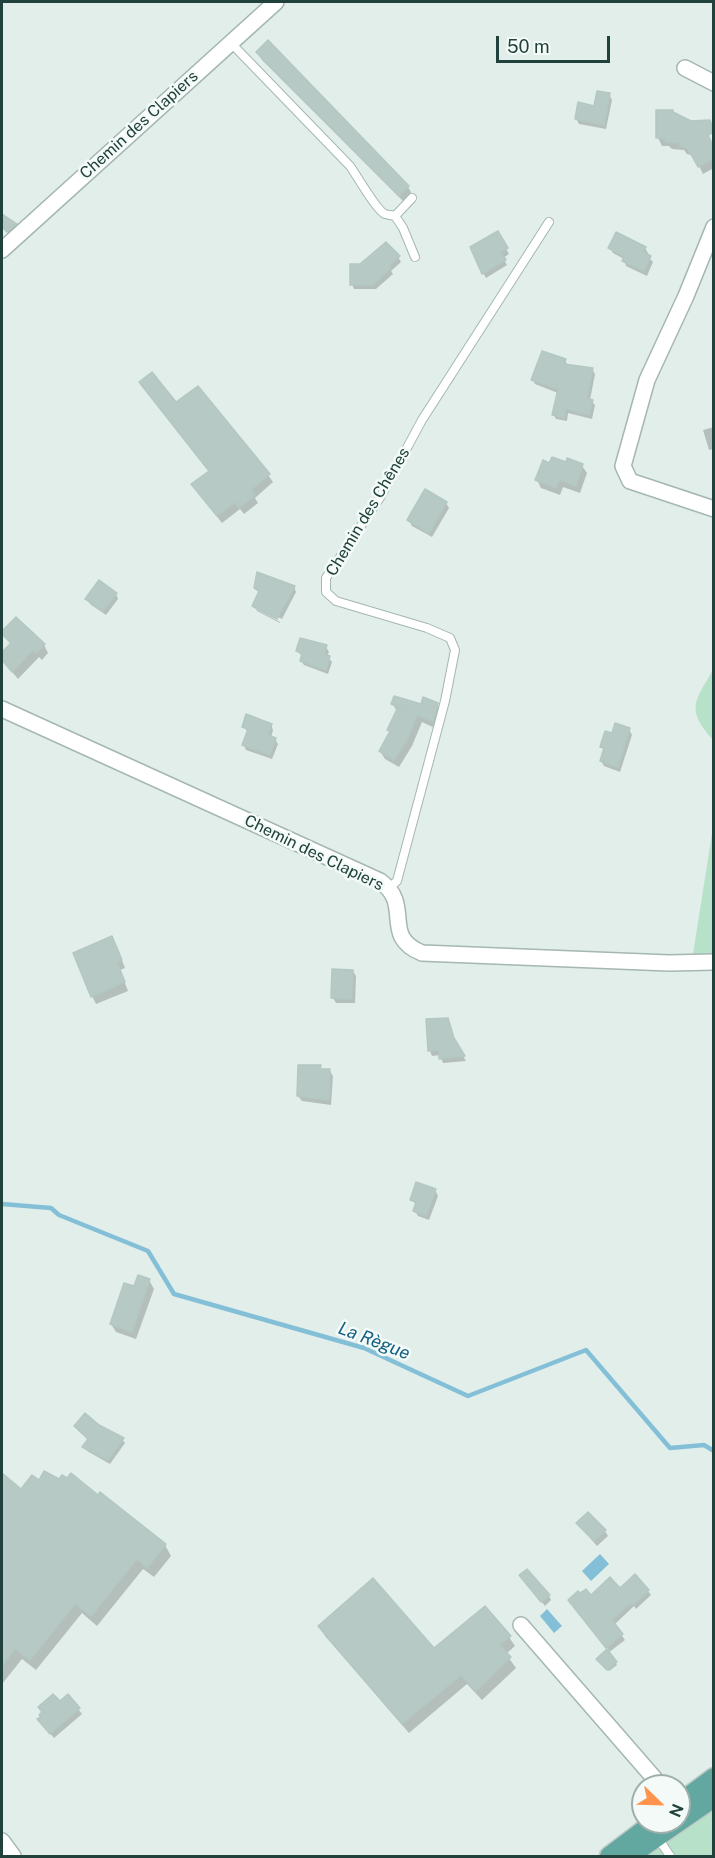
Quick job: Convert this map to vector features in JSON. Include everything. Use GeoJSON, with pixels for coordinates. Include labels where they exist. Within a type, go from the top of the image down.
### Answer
{"type":"FeatureCollection","features":[{"type":"Feature","properties":{"kind":"main road"},"geometry":{"type":"LineString","coordinates":[[691,1794],[714,1777]]}},
{"type":"Feature","properties":{"kind":"main road"},"geometry":{"type":"LineString","coordinates":[[691,1811],[714,1798]]}},
{"type":"Feature","properties":{"kind":"main road"},"geometry":{"type":"LineString","coordinates":[[609,1857],[649,1834]]}},
{"type":"Feature","properties":{"kind":"main road"},"geometry":{"type":"LineString","coordinates":[[630,1857],[652,1834]]}},
{"type":"Feature","properties":{"kind":"street","name":"Chemin des Clapiers"},"geometry":{"type":"LineString","coordinates":[[2,250],[276,2]]}},
{"type":"Feature","properties":{"kind":"street"},"geometry":{"type":"LineString","coordinates":[[684,68],[714,83]]}},
{"type":"Feature","properties":{"kind":"street"},"geometry":{"type":"LineString","coordinates":[[714,226],[686,296],[647,380],[623,466],[630,481],[714,510]]}},
{"type":"Feature","properties":{"kind":"street","name":"Chemin des Clapiers"},"geometry":{"type":"LineString","coordinates":[[2,709],[380,881],[395,895],[402,939],[411,949],[422,953],[714,962]]}},
{"type":"Feature","properties":{"kind":"street"},"geometry":{"type":"LineString","coordinates":[[521,1625],[651,1774]]}},
{"type":"Feature","properties":{"kind":"street"},"geometry":{"type":"LineString","coordinates":[[2,1841],[13,1857]]}},
{"type":"Feature","properties":{"kind":"lane"},"geometry":{"type":"LineString","coordinates":[[230,42],[350,166],[363,183],[376,207],[384,214],[395,216],[403,228],[415,257]]}},
{"type":"Feature","properties":{"kind":"lane"},"geometry":{"type":"LineString","coordinates":[[395,216],[412,198]]}},
{"type":"Feature","properties":{"kind":"lane","name":"Chemin des Chênes"},"geometry":{"type":"LineString","coordinates":[[389,888],[397,881],[445,701],[455,650],[450,638],[427,627],[336,601],[326,592],[326,578],[381,496],[422,420],[549,222]]}},
{"type":"Feature","properties":{"kind":"lane"},"geometry":{"type":"LineString","coordinates":[[658,1834],[670,1857]]}},
{"type":"Feature","properties":{"kind":"green space"},"geometry":{"type":"Polygon","coordinates":[[[713,670],[713,740],[699,720],[696,705],[701,690],[713,670]]]}},
{"type":"Feature","properties":{"kind":"green space"},"geometry":{"type":"Polygon","coordinates":[[[713,827],[713,955],[693,954],[713,827]]]}},
{"type":"Feature","properties":{"kind":"green space"},"geometry":{"type":"Polygon","coordinates":[[[713,1805],[713,1856],[642,1856],[673,1834],[691,1834],[691,1821],[713,1805]]]}},
{"type":"Feature","properties":{"kind":"water"},"geometry":{"type":"Polygon","coordinates":[[[600,1554],[609,1564],[591,1581],[582,1571],[600,1554]]]}},
{"type":"Feature","properties":{"kind":"water"},"geometry":{"type":"Polygon","coordinates":[[[547,1609],[562,1626],[554,1633],[540,1616],[547,1609]]]}},
{"type":"Feature","properties":{"kind":"building"},"geometry":{"type":"Polygon","coordinates":[[[268,40],[409,186],[399,196],[256,52],[268,40]]]}},
{"type":"Feature","properties":{"kind":"building"},"geometry":{"type":"Polygon","coordinates":[[[597,91],[610,93],[604,125],[575,119],[578,102],[594,106],[597,91]]]}},
{"type":"Feature","properties":{"kind":"building"},"geometry":{"type":"Polygon","coordinates":[[[656,110],[673,110],[691,121],[710,120],[714,132],[708,135],[714,148],[714,158],[698,167],[688,149],[680,146],[679,142],[665,142],[665,138],[656,138],[656,110]]]}},
{"type":"Feature","properties":{"kind":"building"},"geometry":{"type":"Polygon","coordinates":[[[2,214],[17,224],[7,232],[2,227],[2,214]]]}},
{"type":"Feature","properties":{"kind":"building"},"geometry":{"type":"Polygon","coordinates":[[[498,231],[508,248],[501,252],[506,260],[482,274],[470,247],[498,231]]]}},
{"type":"Feature","properties":{"kind":"building"},"geometry":{"type":"Polygon","coordinates":[[[616,232],[646,247],[643,252],[651,256],[644,271],[622,261],[624,256],[608,248],[616,232]]]}},
{"type":"Feature","properties":{"kind":"building"},"geometry":{"type":"Polygon","coordinates":[[[386,242],[400,256],[389,266],[391,268],[373,285],[350,285],[350,264],[360,264],[386,242]]]}},
{"type":"Feature","properties":{"kind":"building"},"geometry":{"type":"Polygon","coordinates":[[[542,351],[566,359],[564,364],[593,368],[587,398],[593,400],[589,415],[566,409],[564,418],[552,415],[558,389],[531,380],[542,351]]]}},
{"type":"Feature","properties":{"kind":"building"},"geometry":{"type":"Polygon","coordinates":[[[152,372],[176,402],[198,386],[270,474],[251,490],[255,495],[239,508],[235,502],[217,516],[191,484],[209,471],[139,382],[152,372]]]}},
{"type":"Feature","properties":{"kind":"building"},"geometry":{"type":"Polygon","coordinates":[[[552,457],[566,462],[567,458],[583,464],[576,486],[559,480],[556,488],[535,480],[543,460],[549,463],[552,457]]]}},
{"type":"Feature","properties":{"kind":"building"},"geometry":{"type":"Polygon","coordinates":[[[425,489],[447,502],[429,533],[407,520],[425,489]]]}},
{"type":"Feature","properties":{"kind":"building"},"geometry":{"type":"Polygon","coordinates":[[[257,572],[295,586],[277,619],[252,606],[259,591],[254,588],[257,572]]]}},
{"type":"Feature","properties":{"kind":"building"},"geometry":{"type":"Polygon","coordinates":[[[99,580],[117,593],[103,611],[85,599],[99,580]]]}},
{"type":"Feature","properties":{"kind":"building"},"geometry":{"type":"Polygon","coordinates":[[[16,617],[45,644],[37,653],[33,650],[12,672],[2,660],[2,652],[11,643],[2,631],[16,617]]]}},
{"type":"Feature","properties":{"kind":"building"},"geometry":{"type":"Polygon","coordinates":[[[300,638],[327,645],[324,654],[330,656],[326,670],[300,661],[302,653],[296,651],[300,638]]]}},
{"type":"Feature","properties":{"kind":"building"},"geometry":{"type":"Polygon","coordinates":[[[394,696],[421,704],[423,697],[438,703],[433,722],[417,715],[408,738],[394,760],[379,751],[390,731],[387,730],[398,707],[408,711],[391,704],[394,696]]]}},
{"type":"Feature","properties":{"kind":"building"},"geometry":{"type":"Polygon","coordinates":[[[246,714],[272,724],[268,735],[276,738],[270,755],[242,745],[248,729],[242,727],[246,714]]]}},
{"type":"Feature","properties":{"kind":"building"},"geometry":{"type":"Polygon","coordinates":[[[615,723],[630,728],[618,767],[600,761],[604,748],[600,747],[605,731],[612,733],[615,723]]]}},
{"type":"Feature","properties":{"kind":"building"},"geometry":{"type":"Polygon","coordinates":[[[112,936],[122,960],[117,962],[125,982],[91,997],[73,953],[112,936]]]}},
{"type":"Feature","properties":{"kind":"building"},"geometry":{"type":"Polygon","coordinates":[[[332,969],[353,970],[352,999],[331,998],[332,969]]]}},
{"type":"Feature","properties":{"kind":"building"},"geometry":{"type":"Polygon","coordinates":[[[448,1018],[454,1038],[465,1056],[439,1059],[439,1050],[428,1051],[426,1019],[448,1018]]]}},
{"type":"Feature","properties":{"kind":"building"},"geometry":{"type":"Polygon","coordinates":[[[298,1065],[321,1065],[320,1069],[330,1069],[329,1100],[297,1096],[298,1065]]]}},
{"type":"Feature","properties":{"kind":"building"},"geometry":{"type":"Polygon","coordinates":[[[416,1182],[436,1189],[426,1216],[413,1211],[416,1202],[410,1200],[416,1182]]]}},
{"type":"Feature","properties":{"kind":"building"},"geometry":{"type":"Polygon","coordinates":[[[138,1275],[150,1279],[132,1332],[110,1324],[124,1283],[134,1286],[138,1275]]]}},
{"type":"Feature","properties":{"kind":"building"},"geometry":{"type":"Polygon","coordinates":[[[85,1413],[99,1425],[124,1438],[108,1460],[82,1447],[88,1439],[74,1426],[85,1413]]]}},
{"type":"Feature","properties":{"kind":"building"},"geometry":{"type":"Polygon","coordinates":[[[44,1471],[59,1479],[62,1475],[67,1478],[71,1473],[98,1495],[100,1492],[166,1544],[147,1568],[137,1559],[91,1616],[75,1604],[30,1660],[15,1649],[2,1666],[2,1473],[21,1489],[32,1475],[39,1480],[44,1471]]]}},
{"type":"Feature","properties":{"kind":"building"},"geometry":{"type":"Polygon","coordinates":[[[588,1512],[606,1530],[594,1541],[576,1523],[588,1512]]]}},
{"type":"Feature","properties":{"kind":"building"},"geometry":{"type":"Polygon","coordinates":[[[527,1569],[550,1595],[541,1602],[519,1575],[527,1569]]]}},
{"type":"Feature","properties":{"kind":"building"},"geometry":{"type":"Polygon","coordinates":[[[635,1574],[649,1590],[633,1605],[630,1603],[612,1620],[623,1634],[606,1648],[568,1600],[578,1591],[580,1593],[586,1589],[591,1595],[610,1577],[620,1588],[635,1574]]]}},
{"type":"Feature","properties":{"kind":"building"},"geometry":{"type":"Polygon","coordinates":[[[373,1578],[434,1648],[485,1606],[511,1636],[499,1645],[511,1657],[476,1691],[461,1675],[402,1724],[318,1626],[373,1578]]]}},
{"type":"Feature","properties":{"kind":"building"},"geometry":{"type":"Polygon","coordinates":[[[607,1649],[617,1662],[607,1670],[596,1659],[607,1649]]]}},
{"type":"Feature","properties":{"kind":"building"},"geometry":{"type":"Polygon","coordinates":[[[53,1694],[60,1701],[68,1694],[80,1708],[50,1734],[37,1719],[41,1717],[39,1715],[42,1712],[38,1707],[53,1694]]]}},
{"type":"Feature","properties":{"kind":"waterway","name":"La Règue"},"geometry":{"type":"LineString","coordinates":[[2,1204],[51,1208],[59,1215],[148,1251],[174,1294],[364,1348],[468,1396],[586,1350],[670,1448],[704,1445],[714,1451]]}}]}
